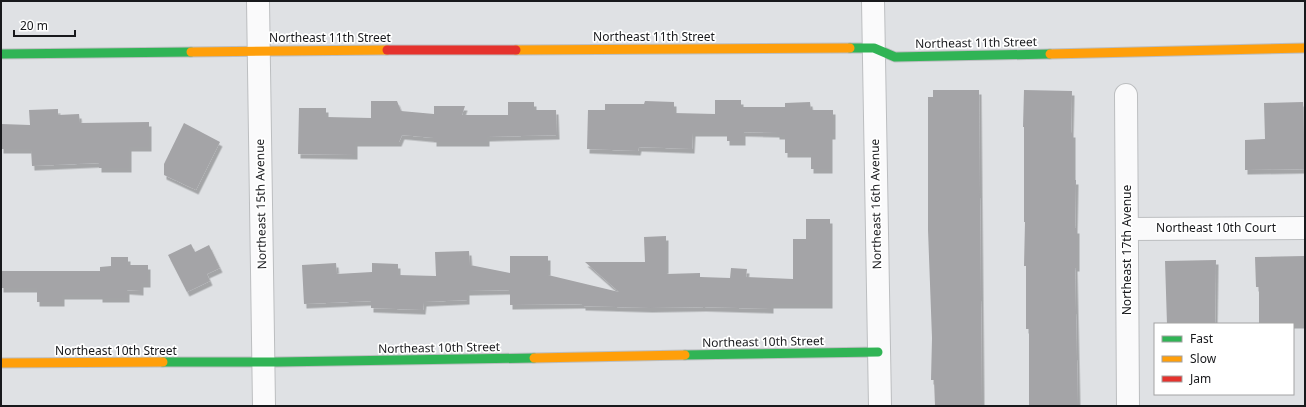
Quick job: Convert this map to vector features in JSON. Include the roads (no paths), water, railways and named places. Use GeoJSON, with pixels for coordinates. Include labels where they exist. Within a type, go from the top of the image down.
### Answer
{"type":"FeatureCollection","features":[{"type":"Feature","properties":{"kind":"street","name":"Northeast 15th Avenue"},"geometry":{"type":"LineString","coordinates":[[258,1],[264,406]]}},
{"type":"Feature","properties":{"kind":"street","name":"Northeast 16th Avenue"},"geometry":{"type":"LineString","coordinates":[[873,1],[880,406]]}},
{"type":"Feature","properties":{"kind":"street","name":"Northeast 11th Street"},"geometry":{"type":"LineString","coordinates":[[1,54],[259,51],[874,48],[895,57],[1305,48]]}},
{"type":"Feature","properties":{"kind":"street","name":"Northeast 17th Avenue"},"geometry":{"type":"LineString","coordinates":[[1126,95],[1128,406]]}},
{"type":"Feature","properties":{"kind":"street","name":"Northeast 10th Court"},"geometry":{"type":"LineString","coordinates":[[1127,229],[1305,228]]}},
{"type":"Feature","properties":{"kind":"street","name":"Northeast 10th Street"},"geometry":{"type":"LineString","coordinates":[[1,363],[264,362],[878,352]]}}]}
